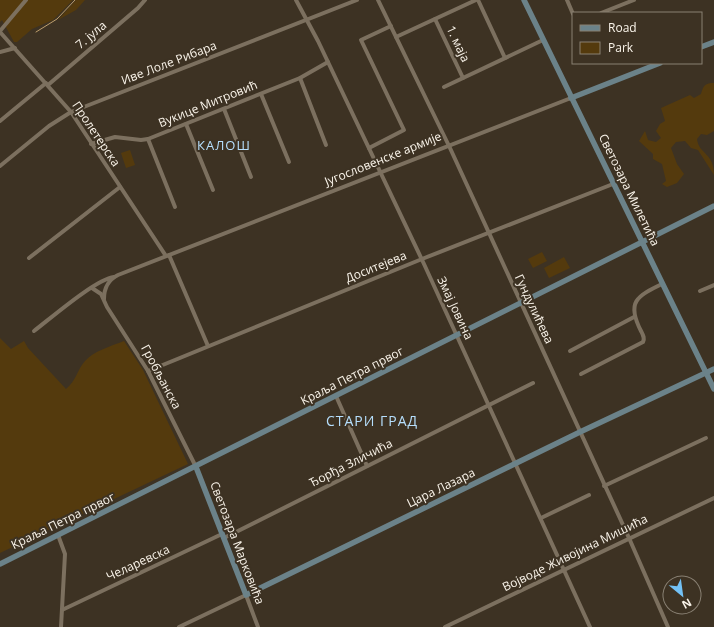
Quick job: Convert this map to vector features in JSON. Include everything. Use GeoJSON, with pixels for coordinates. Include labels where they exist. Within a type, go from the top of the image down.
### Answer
{"type":"FeatureCollection","features":[{"type":"Feature","properties":{"kind":"main road","name":"Светозара Милетића"},"geometry":{"type":"LineString","coordinates":[[526,1],[571,98],[714,389]]}},
{"type":"Feature","properties":{"kind":"main road"},"geometry":{"type":"LineString","coordinates":[[702,47],[714,42]]}},
{"type":"Feature","properties":{"kind":"main road","name":"Југословенске армије"},"geometry":{"type":"LineString","coordinates":[[571,98],[657,64]]}},
{"type":"Feature","properties":{"kind":"main road","name":"Краља Петра првог"},"geometry":{"type":"LineString","coordinates":[[0,564],[196,468],[714,206]]}},
{"type":"Feature","properties":{"kind":"main road","name":"Цара Лазара"},"geometry":{"type":"LineString","coordinates":[[246,595],[580,432],[714,369]]}},
{"type":"Feature","properties":{"kind":"main road","name":"Светозара Марковића"},"geometry":{"type":"LineString","coordinates":[[196,468],[246,595]]}},
{"type":"Feature","properties":{"kind":"street"},"geometry":{"type":"LineString","coordinates":[[0,32],[26,0]]}},
{"type":"Feature","properties":{"kind":"street","name":"7. јула"},"geometry":{"type":"LineString","coordinates":[[0,121],[47,84],[138,8],[145,0]]}},
{"type":"Feature","properties":{"kind":"street","name":"Змај Јовина"},"geometry":{"type":"LineString","coordinates":[[296,0],[328,62],[369,148],[379,173],[422,259],[515,464],[565,569],[590,627]]}},
{"type":"Feature","properties":{"kind":"street","name":"Иве Лоле Рибара"},"geometry":{"type":"LineString","coordinates":[[0,166],[48,126],[70,112],[357,0]]}},
{"type":"Feature","properties":{"kind":"street","name":"Гундулићева"},"geometry":{"type":"LineString","coordinates":[[378,0],[448,145],[629,538],[668,627]]}},
{"type":"Feature","properties":{"kind":"street"},"geometry":{"type":"LineString","coordinates":[[396,37],[477,0],[505,58]]}},
{"type":"Feature","properties":{"kind":"street"},"geometry":{"type":"LineString","coordinates":[[567,0],[572,12]]}},
{"type":"Feature","properties":{"kind":"street"},"geometry":{"type":"LineString","coordinates":[[604,12],[634,0]]}},
{"type":"Feature","properties":{"kind":"street","name":"1. маја"},"geometry":{"type":"LineString","coordinates":[[435,19],[463,78]]}},
{"type":"Feature","properties":{"kind":"street"},"geometry":{"type":"LineString","coordinates":[[369,148],[404,130],[361,40],[391,26]]}},
{"type":"Feature","properties":{"kind":"street","name":"Пролетерска"},"geometry":{"type":"LineString","coordinates":[[0,32],[70,112],[168,256],[208,346]]}},
{"type":"Feature","properties":{"kind":"street"},"geometry":{"type":"LineString","coordinates":[[444,87],[543,40]]}},
{"type":"Feature","properties":{"kind":"street"},"geometry":{"type":"LineString","coordinates":[[0,52],[15,48]]}},
{"type":"Feature","properties":{"kind":"street","name":"Вукице Митровић"},"geometry":{"type":"LineString","coordinates":[[91,144],[115,137],[141,140],[148,139],[300,78],[328,62]]}},
{"type":"Feature","properties":{"kind":"street"},"geometry":{"type":"LineString","coordinates":[[300,78],[326,145]]}},
{"type":"Feature","properties":{"kind":"street"},"geometry":{"type":"LineString","coordinates":[[261,94],[289,162]]}},
{"type":"Feature","properties":{"kind":"street","name":"Југословенске армије"},"geometry":{"type":"LineString","coordinates":[[34,331],[105,279],[114,277],[571,98]]}},
{"type":"Feature","properties":{"kind":"street"},"geometry":{"type":"LineString","coordinates":[[224,109],[251,177]]}},
{"type":"Feature","properties":{"kind":"street"},"geometry":{"type":"LineString","coordinates":[[186,124],[213,190]]}},
{"type":"Feature","properties":{"kind":"street"},"geometry":{"type":"LineString","coordinates":[[148,139],[175,207]]}},
{"type":"Feature","properties":{"kind":"street","name":"Доситејева"},"geometry":{"type":"LineString","coordinates":[[148,371],[422,259],[613,184]]}},
{"type":"Feature","properties":{"kind":"street"},"geometry":{"type":"LineString","coordinates":[[29,258],[120,187]]}},
{"type":"Feature","properties":{"kind":"street"},"geometry":{"type":"LineString","coordinates":[[104,299],[105,290],[109,282],[114,277]]}},
{"type":"Feature","properties":{"kind":"street"},"geometry":{"type":"LineString","coordinates":[[581,374],[643,342],[644,338],[634,317],[634,307],[639,297],[662,284]]}},
{"type":"Feature","properties":{"kind":"street"},"geometry":{"type":"LineString","coordinates":[[700,291],[714,285]]}},
{"type":"Feature","properties":{"kind":"street"},"geometry":{"type":"LineString","coordinates":[[92,288],[104,299]]}},
{"type":"Feature","properties":{"kind":"street","name":"Гробљанска"},"geometry":{"type":"LineString","coordinates":[[104,299],[107,307],[148,371],[196,468]]}},
{"type":"Feature","properties":{"kind":"street"},"geometry":{"type":"LineString","coordinates":[[570,351],[634,317]]}},
{"type":"Feature","properties":{"kind":"street","name":"Ђорђа Зличића"},"geometry":{"type":"LineString","coordinates":[[223,536],[532,383]]}},
{"type":"Feature","properties":{"kind":"street"},"geometry":{"type":"LineString","coordinates":[[336,396],[367,466]]}},
{"type":"Feature","properties":{"kind":"street"},"geometry":{"type":"LineString","coordinates":[[604,486],[706,438]]}},
{"type":"Feature","properties":{"kind":"street"},"geometry":{"type":"LineString","coordinates":[[541,518],[589,495]]}},
{"type":"Feature","properties":{"kind":"street","name":"Војводе Живојина Мишића"},"geometry":{"type":"LineString","coordinates":[[445,627],[714,498]]}},
{"type":"Feature","properties":{"kind":"street"},"geometry":{"type":"LineString","coordinates":[[58,535],[65,554],[61,627]]}},
{"type":"Feature","properties":{"kind":"street","name":"Челаревска"},"geometry":{"type":"LineString","coordinates":[[62,610],[223,536]]}},
{"type":"Feature","properties":{"kind":"street","name":"Цара Лазара"},"geometry":{"type":"LineString","coordinates":[[179,627],[246,595]]}},
{"type":"Feature","properties":{"kind":"street","name":"Светозара Марковића"},"geometry":{"type":"LineString","coordinates":[[246,595],[258,627]]}},
{"type":"Feature","properties":{"kind":"green space"},"geometry":{"type":"Polygon","coordinates":[[[0,0],[73,0],[53,20],[32,29],[17,42],[14,42],[2,20],[0,22],[0,0]]]}},
{"type":"Feature","properties":{"kind":"green space"},"geometry":{"type":"Polygon","coordinates":[[[76,0],[85,0],[76,10],[58,20],[76,0]]]}},
{"type":"Feature","properties":{"kind":"green space"},"geometry":{"type":"Polygon","coordinates":[[[714,83],[714,131],[707,135],[701,134],[697,139],[700,148],[712,162],[714,175],[698,150],[691,148],[685,141],[676,142],[671,148],[677,164],[684,174],[677,183],[667,187],[662,184],[666,181],[662,164],[653,159],[653,154],[639,141],[645,131],[648,140],[656,142],[661,138],[656,131],[660,124],[665,121],[661,108],[690,95],[694,98],[701,94],[705,85],[714,83]]]}},
{"type":"Feature","properties":{"kind":"green space"},"geometry":{"type":"Polygon","coordinates":[[[130,150],[135,165],[126,168],[121,153],[130,150]]]}},
{"type":"Feature","properties":{"kind":"green space"},"geometry":{"type":"Polygon","coordinates":[[[542,252],[547,261],[533,268],[528,259],[542,252]]]}},
{"type":"Feature","properties":{"kind":"green space"},"geometry":{"type":"Polygon","coordinates":[[[564,257],[570,268],[549,278],[544,268],[564,257]]]}},
{"type":"Feature","properties":{"kind":"green space"},"geometry":{"type":"Polygon","coordinates":[[[0,338],[11,349],[24,341],[28,348],[66,389],[72,383],[82,364],[89,357],[103,349],[124,341],[143,370],[188,464],[0,553],[0,338]]]}},
{"type":"Feature","properties":{"kind":"waterway"},"geometry":{"type":"LineString","coordinates":[[36,32],[57,19],[75,0]]}},
{"type":"Feature","properties":{"kind":"district","name":"КАЛОШ"},"geometry":{"type":"Point","coordinates":[224,145]}},
{"type":"Feature","properties":{"kind":"district","name":"СТАРИ ГРАД"},"geometry":{"type":"Point","coordinates":[372,421]}}]}
